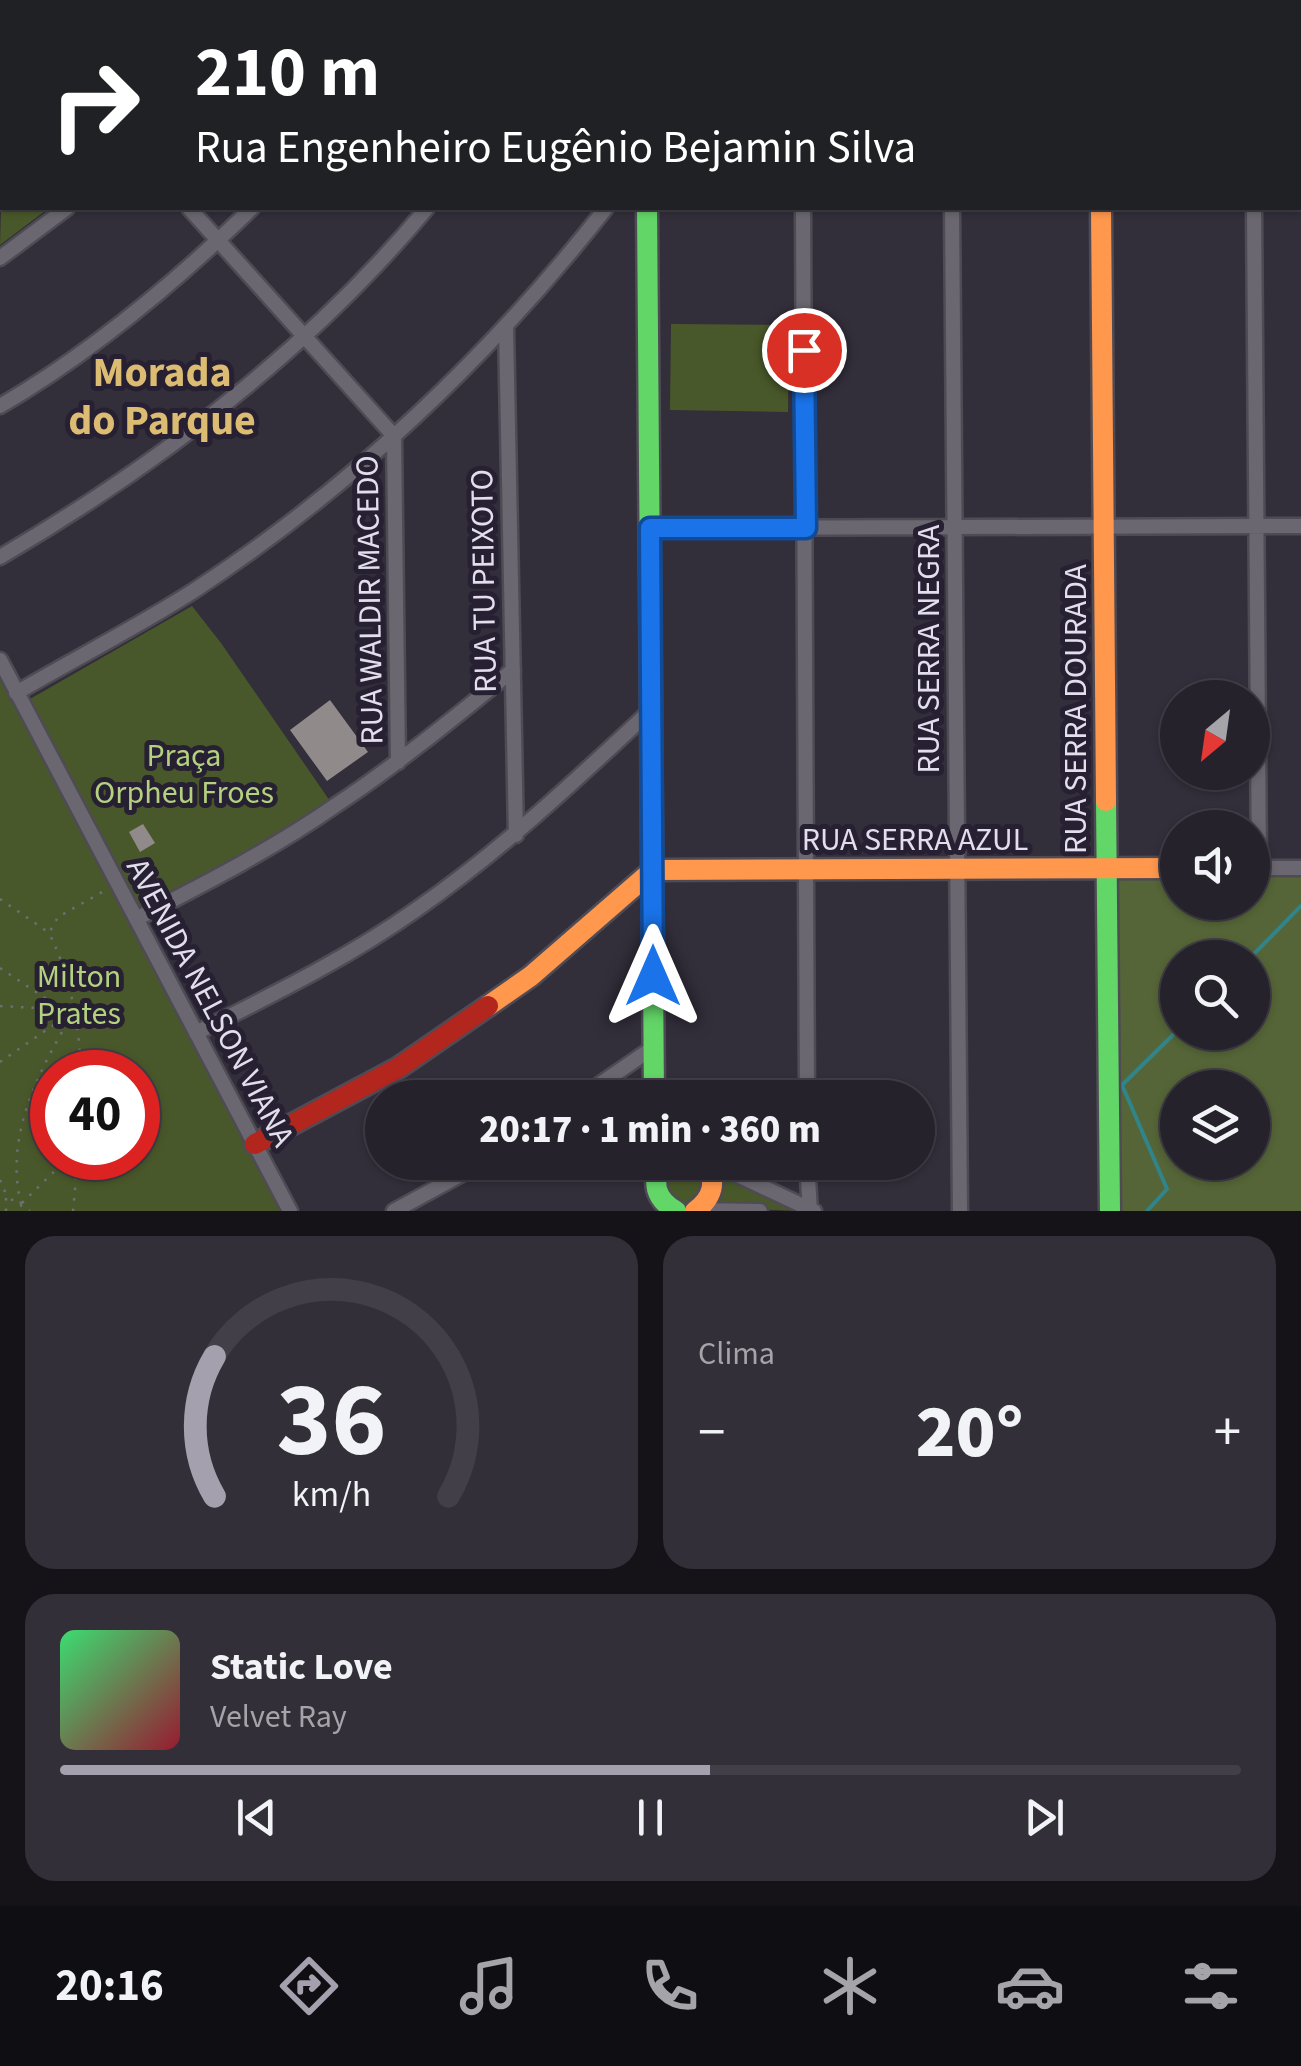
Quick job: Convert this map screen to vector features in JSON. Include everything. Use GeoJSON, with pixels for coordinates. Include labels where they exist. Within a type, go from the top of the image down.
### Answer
{"type":"FeatureCollection","features":[{"type":"Feature","properties":{"kind":"street"},"geometry":{"type":"LineString","coordinates":[[0,258],[64,210]]}},
{"type":"Feature","properties":{"kind":"street"},"geometry":{"type":"LineString","coordinates":[[191,210],[394,436]]}},
{"type":"Feature","properties":{"kind":"street"},"geometry":{"type":"LineString","coordinates":[[0,406],[119,324],[250,210]]}},
{"type":"Feature","properties":{"kind":"street"},"geometry":{"type":"LineString","coordinates":[[0,557],[82,509],[196,428],[304,336],[425,210]]}},
{"type":"Feature","properties":{"kind":"street"},"geometry":{"type":"LineString","coordinates":[[16,692],[193,591],[302,512],[394,436],[506,326],[604,210]]}},
{"type":"Feature","properties":{"kind":"street"},"geometry":{"type":"LineString","coordinates":[[648,210],[654,1080]]}},
{"type":"Feature","properties":{"kind":"street"},"geometry":{"type":"LineString","coordinates":[[803,210],[808,1080]]}},
{"type":"Feature","properties":{"kind":"street","name":"RUA SERRA NEGRA"},"geometry":{"type":"LineString","coordinates":[[952,210],[960,1211]]}},
{"type":"Feature","properties":{"kind":"street","name":"RUA SERRA DOURADA"},"geometry":{"type":"LineString","coordinates":[[1101,210],[1110,1211]]}},
{"type":"Feature","properties":{"kind":"street"},"geometry":{"type":"LineString","coordinates":[[1254,210],[1256,810]]}},
{"type":"Feature","properties":{"kind":"street","name":"RUA TU PEIXOTO"},"geometry":{"type":"LineString","coordinates":[[506,326],[516,835]]}},
{"type":"Feature","properties":{"kind":"street","name":"RUA WALDIR MACEDO"},"geometry":{"type":"LineString","coordinates":[[394,436],[398,762]]}},
{"type":"Feature","properties":{"kind":"street"},"geometry":{"type":"LineString","coordinates":[[650,528],[1301,526]]}},
{"type":"Feature","properties":{"kind":"street","name":"AVENIDA NELSON VIANA"},"geometry":{"type":"LineString","coordinates":[[0,660],[290,1211]]}},
{"type":"Feature","properties":{"kind":"street"},"geometry":{"type":"LineString","coordinates":[[136,919],[250,858],[332,808],[398,762],[513,670]]}},
{"type":"Feature","properties":{"kind":"street"},"geometry":{"type":"LineString","coordinates":[[196,1033],[309,977],[416,910],[516,835],[651,710]]}},
{"type":"Feature","properties":{"kind":"street","name":"RUA SERRA AZUL"},"geometry":{"type":"LineString","coordinates":[[652,870],[1160,868]]}},
{"type":"Feature","properties":{"kind":"street"},"geometry":{"type":"LineString","coordinates":[[1270,868],[1301,868]]}},
{"type":"Feature","properties":{"kind":"street"},"geometry":{"type":"LineString","coordinates":[[255,1144],[398,1068],[442,1038],[531,976],[652,870]]}},
{"type":"Feature","properties":{"kind":"street"},"geometry":{"type":"LineString","coordinates":[[606,1080],[654,1047]]}},
{"type":"Feature","properties":{"kind":"street"},"geometry":{"type":"LineString","coordinates":[[394,1211],[451,1180]]}},
{"type":"Feature","properties":{"kind":"street"},"geometry":{"type":"LineString","coordinates":[[695,1211],[704,1206],[714,1190],[713,1180]]}},
{"type":"Feature","properties":{"kind":"street"},"geometry":{"type":"LineString","coordinates":[[746,1180],[807,1209],[807,1180]]}},
{"type":"Feature","properties":{"kind":"street"},"geometry":{"type":"LineString","coordinates":[[651,1203],[676,1211]]}},
{"type":"Feature","properties":{"kind":"street"},"geometry":{"type":"LineString","coordinates":[[695,1211],[760,1211]]}},
{"type":"Feature","properties":{"kind":"path"},"geometry":{"type":"LineString","coordinates":[[49,933],[58,918],[118,883]]}},
{"type":"Feature","properties":{"kind":"path"},"geometry":{"type":"LineString","coordinates":[[0,899],[49,933],[64,963],[80,1050]]}},
{"type":"Feature","properties":{"kind":"path"},"geometry":{"type":"LineString","coordinates":[[0,968],[62,1009]]}},
{"type":"Feature","properties":{"kind":"path"},"geometry":{"type":"LineString","coordinates":[[0,1006],[75,1010]]}},
{"type":"Feature","properties":{"kind":"path"},"geometry":{"type":"LineString","coordinates":[[0,1062],[75,1010]]}},
{"type":"Feature","properties":{"kind":"path"},"geometry":{"type":"LineString","coordinates":[[21,1204],[16,1184],[20,1130],[46,1058],[75,1010]]}},
{"type":"Feature","properties":{"kind":"path"},"geometry":{"type":"LineString","coordinates":[[0,1180],[6,1211]]}},
{"type":"Feature","properties":{"kind":"path"},"geometry":{"type":"LineString","coordinates":[[21,1204],[46,1180]]}},
{"type":"Feature","properties":{"kind":"path"},"geometry":{"type":"LineString","coordinates":[[73,1211],[76,1180]]}},
{"type":"Feature","properties":{"kind":"path"},"geometry":{"type":"LineString","coordinates":[[6,1196],[16,1184]]}},
{"type":"Feature","properties":{"kind":"path"},"geometry":{"type":"LineString","coordinates":[[0,1194],[30,1211]]}},
{"type":"Feature","properties":{"kind":"green space"},"geometry":{"type":"Polygon","coordinates":[[[1,210],[46,210],[0,245],[1,210]]]}},
{"type":"Feature","properties":{"kind":"green space"},"geometry":{"type":"Polygon","coordinates":[[[671,324],[789,325],[788,412],[670,410],[671,324]]]}},
{"type":"Feature","properties":{"kind":"green space","name":"Praça Orpheu Froes"},"geometry":{"type":"Polygon","coordinates":[[[192,606],[330,801],[232,864],[139,914],[30,699],[192,606]]]}},
{"type":"Feature","properties":{"kind":"green space","name":"Milton Prates"},"geometry":{"type":"Polygon","coordinates":[[[0,680],[284,1211],[0,1211],[0,680]]]}},
{"type":"Feature","properties":{"kind":"green space"},"geometry":{"type":"Polygon","coordinates":[[[1270,868],[1301,868],[1301,1211],[1110,1211],[1106,869],[1160,869],[1160,920],[1270,920],[1270,868]]]}},
{"type":"Feature","properties":{"kind":"green space"},"geometry":{"type":"Polygon","coordinates":[[[660,1180],[710,1180],[712,1184],[687,1210],[671,1205],[660,1180]]]}},
{"type":"Feature","properties":{"kind":"green space"},"geometry":{"type":"Polygon","coordinates":[[[711,1180],[737,1180],[798,1211],[708,1207],[711,1180]]]}},
{"type":"Feature","properties":{"kind":"building"},"geometry":{"type":"Polygon","coordinates":[[[330,700],[368,752],[327,781],[290,730],[330,700]]]}},
{"type":"Feature","properties":{"kind":"building"},"geometry":{"type":"Polygon","coordinates":[[[143,824],[155,843],[140,852],[129,832],[143,824]]]}},
{"type":"Feature","properties":{"kind":"waterway"},"geometry":{"type":"LineString","coordinates":[[1268,940],[1301,906]]}},
{"type":"Feature","properties":{"kind":"waterway"},"geometry":{"type":"LineString","coordinates":[[1121,1086],[1160,1048]]}},
{"type":"Feature","properties":{"kind":"waterway"},"geometry":{"type":"LineString","coordinates":[[1122,1085],[1167,1189],[1147,1211]]}},
{"type":"Feature","properties":{"kind":"traffic: fast"},"geometry":{"type":"LineString","coordinates":[[647,210],[654,1080]]}},
{"type":"Feature","properties":{"kind":"traffic: fast"},"geometry":{"type":"LineString","coordinates":[[1106,801],[1110,1211]]}},
{"type":"Feature","properties":{"kind":"traffic: fast"},"geometry":{"type":"LineString","coordinates":[[656,1180],[659,1195],[676,1211]]}},
{"type":"Feature","properties":{"kind":"traffic: slow"},"geometry":{"type":"LineString","coordinates":[[1101,210],[1106,801]]}},
{"type":"Feature","properties":{"kind":"traffic: slow"},"geometry":{"type":"LineString","coordinates":[[488,1006],[531,976],[653,870],[1160,868]]}},
{"type":"Feature","properties":{"kind":"traffic: slow"},"geometry":{"type":"LineString","coordinates":[[695,1211],[706,1201],[711,1180]]}},
{"type":"Feature","properties":{"kind":"traffic: jam"},"geometry":{"type":"LineString","coordinates":[[255,1144],[398,1068],[488,1006]]}},
{"type":"Feature","properties":{"kind":"district","name":"Morada do Parque"},"geometry":{"type":"Point","coordinates":[162,395]}},
{"type":"Feature","properties":{"kind":"route"},"geometry":{"type":"LineString","coordinates":[[653,976],[650,528],[806,528],[804,350]]}}]}
